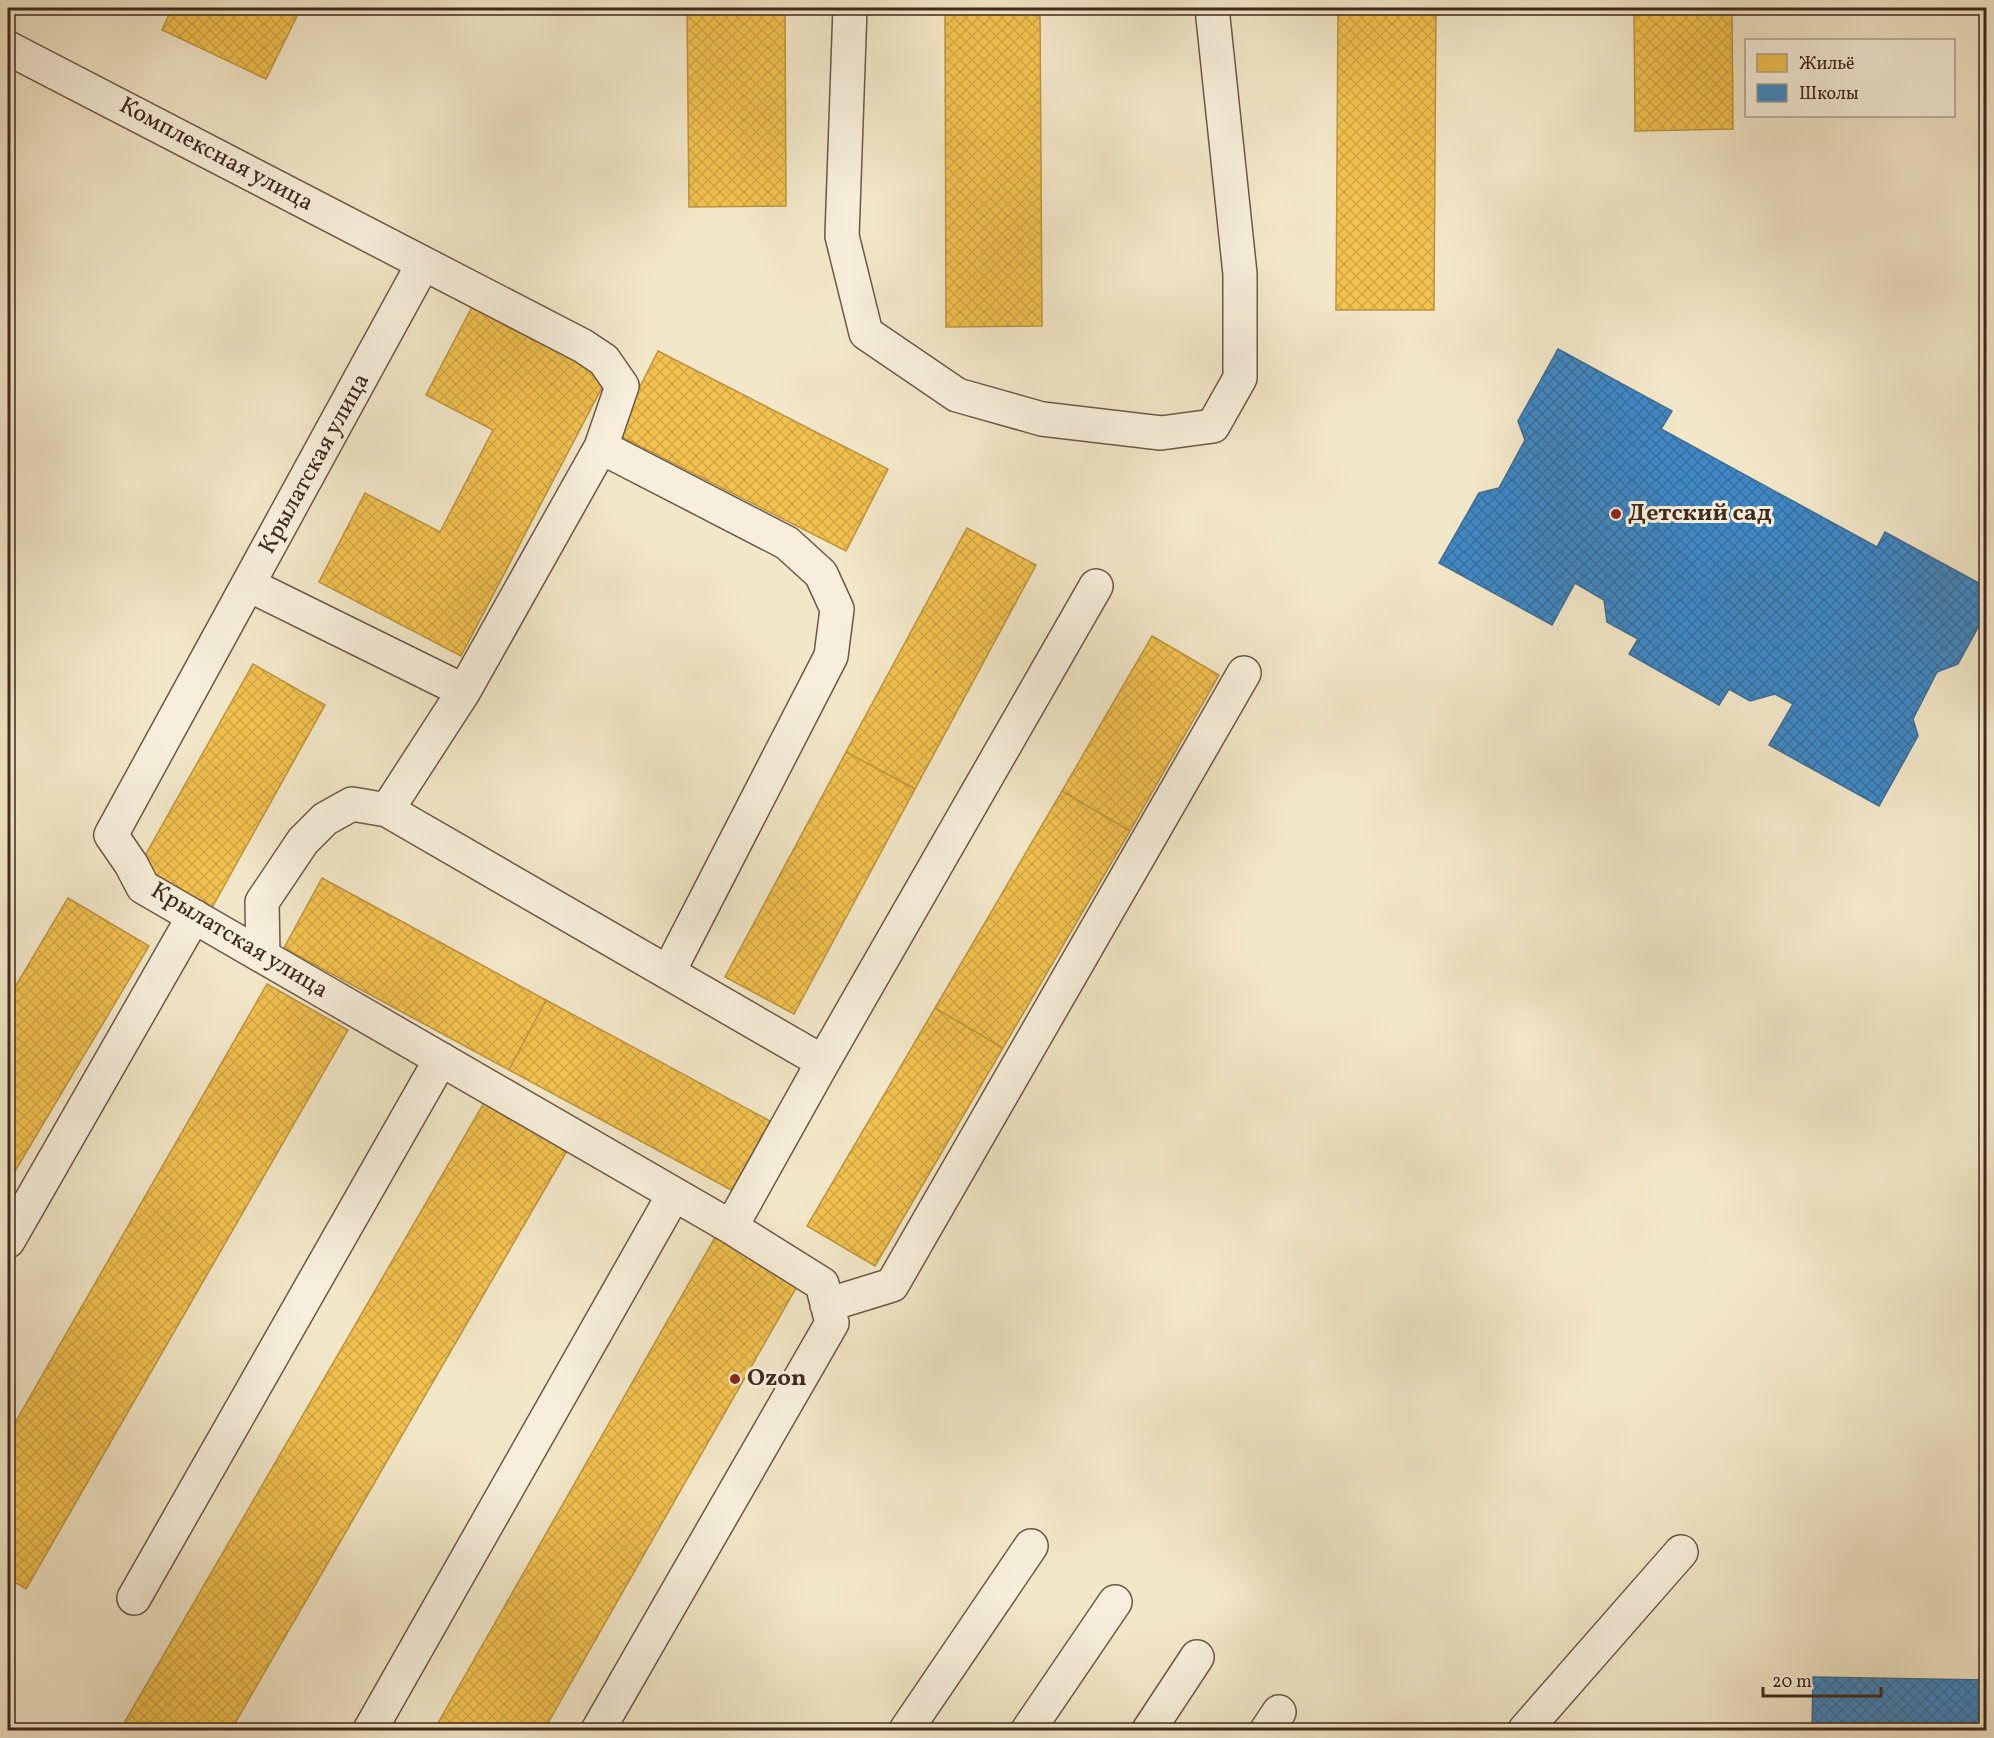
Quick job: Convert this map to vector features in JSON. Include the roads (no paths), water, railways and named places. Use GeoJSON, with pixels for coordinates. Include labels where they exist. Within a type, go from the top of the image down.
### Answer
{"type":"FeatureCollection","features":[{"type":"Feature","properties":{"kind":"street"},"geometry":{"type":"LineString","coordinates":[[850,8],[842,236],[866,333],[957,395],[1042,419],[1161,433],[1213,426],[1240,378],[1240,274],[1212,8]]}},
{"type":"Feature","properties":{"kind":"street","name":"Комплексная улица"},"geometry":{"type":"LineString","coordinates":[[8,48],[584,346],[604,360],[622,386],[601,447]]}},
{"type":"Feature","properties":{"kind":"street","name":"Крылатская улица"},"geometry":{"type":"LineString","coordinates":[[423,264],[111,835],[143,887],[731,1227],[822,1284],[827,1305]]}},
{"type":"Feature","properties":{"kind":"street"},"geometry":{"type":"LineString","coordinates":[[387,810],[464,691],[601,447],[787,543],[820,574],[837,609],[831,656],[669,971]]}},
{"type":"Feature","properties":{"kind":"street"},"geometry":{"type":"LineString","coordinates":[[249,585],[464,691]]}},
{"type":"Feature","properties":{"kind":"street"},"geometry":{"type":"LineString","coordinates":[[731,1227],[1096,586]]}},
{"type":"Feature","properties":{"kind":"street"},"geometry":{"type":"LineString","coordinates":[[598,1731],[832,1323],[827,1305],[892,1285],[1244,674]]}},
{"type":"Feature","properties":{"kind":"street"},"geometry":{"type":"LineString","coordinates":[[263,956],[262,902],[303,841],[325,819],[352,804],[387,810],[823,1062]]}},
{"type":"Feature","properties":{"kind":"street"},"geometry":{"type":"LineString","coordinates":[[8,1240],[194,916]]}},
{"type":"Feature","properties":{"kind":"street"},"geometry":{"type":"LineString","coordinates":[[134,1598],[441,1059]]}},
{"type":"Feature","properties":{"kind":"street"},"geometry":{"type":"LineString","coordinates":[[370,1731],[674,1194]]}},
{"type":"Feature","properties":{"kind":"street"},"geometry":{"type":"LineString","coordinates":[[906,1731],[1030,1546]]}},
{"type":"Feature","properties":{"kind":"street"},"geometry":{"type":"LineString","coordinates":[[1525,1731],[1681,1552]]}},
{"type":"Feature","properties":{"kind":"street"},"geometry":{"type":"LineString","coordinates":[[1028,1731],[1115,1602]]}},
{"type":"Feature","properties":{"kind":"street"},"geometry":{"type":"LineString","coordinates":[[1149,1731],[1197,1657]]}},
{"type":"Feature","properties":{"kind":"place","name":"Детский сад"},"geometry":{"type":"Point","coordinates":[1616,514]}},
{"type":"Feature","properties":{"kind":"place","name":"Ozon"},"geometry":{"type":"Point","coordinates":[735,1379]}}]}
